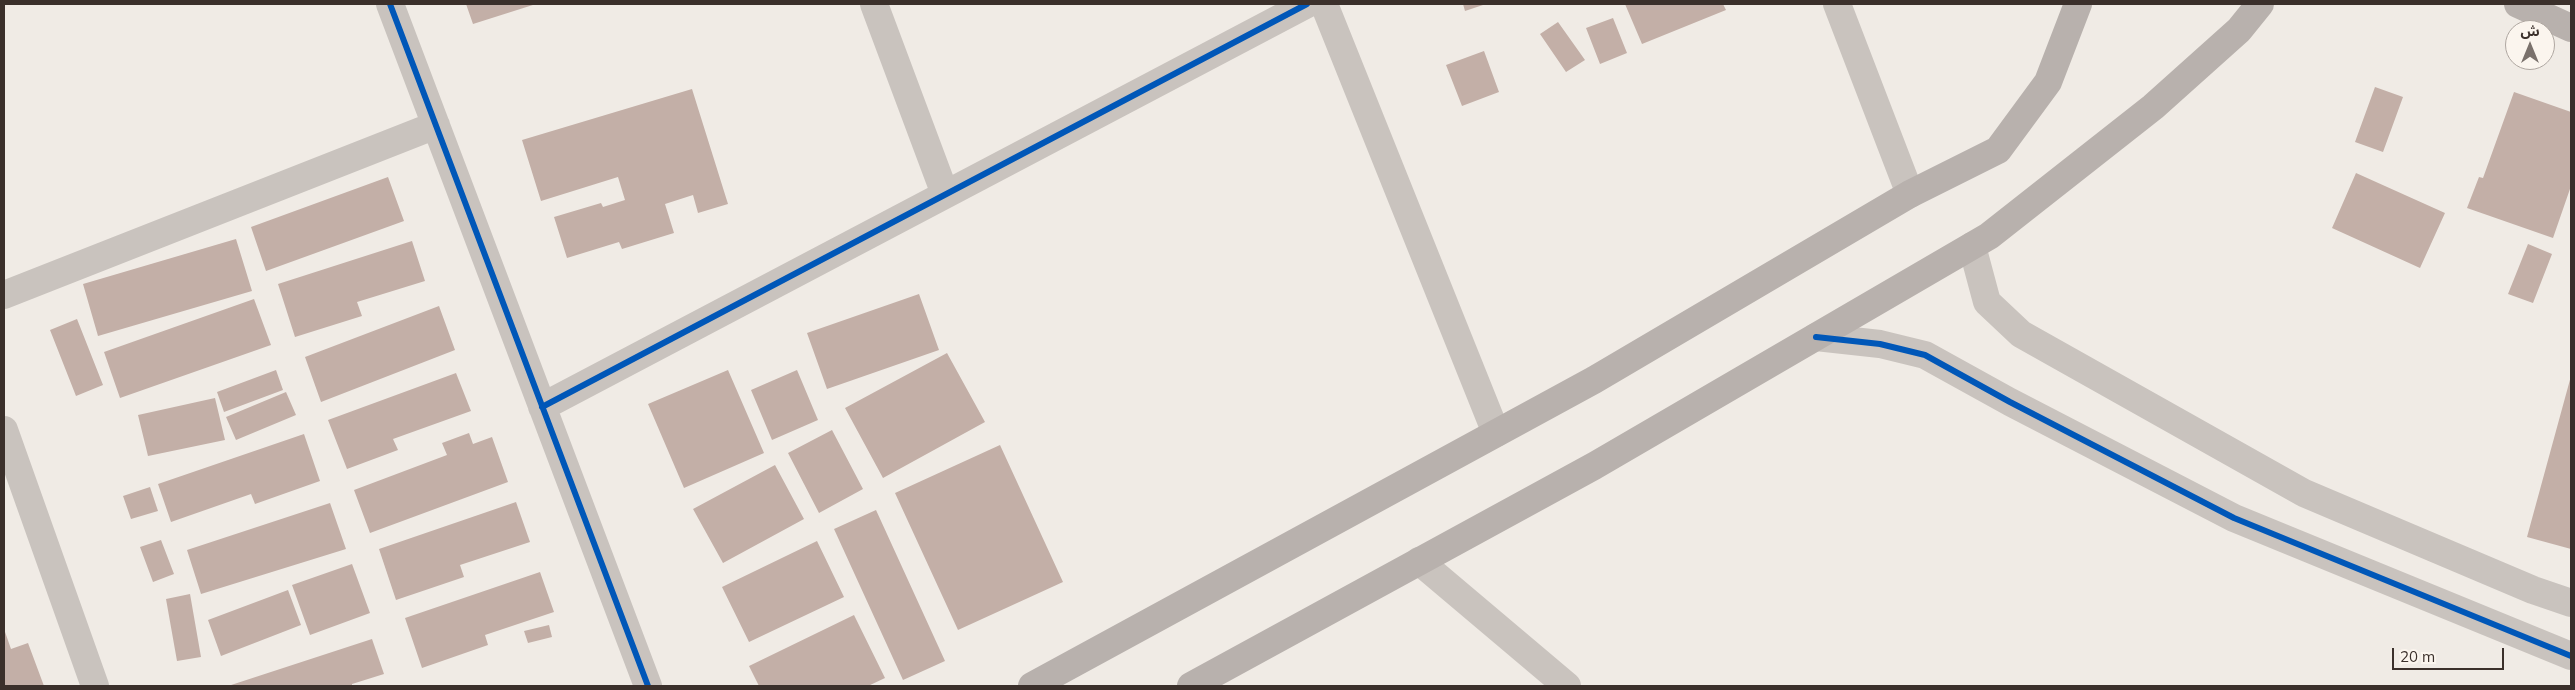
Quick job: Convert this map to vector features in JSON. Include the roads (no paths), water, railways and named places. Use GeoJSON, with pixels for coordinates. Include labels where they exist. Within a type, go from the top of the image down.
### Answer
{"type":"FeatureCollection","features":[{"type":"Feature","properties":{"kind":"main road"},"geometry":{"type":"LineString","coordinates":[[1032,686],[1594,380],[1910,194],[1998,150],[2048,82],[2078,4]]}},
{"type":"Feature","properties":{"kind":"main road"},"geometry":{"type":"LineString","coordinates":[[1191,686],[1594,466],[1989,236],[2153,107],[2239,30],[2260,4]]}},
{"type":"Feature","properties":{"kind":"main road"},"geometry":{"type":"LineString","coordinates":[[2518,4],[2571,28]]}},
{"type":"Feature","properties":{"kind":"street"},"geometry":{"type":"LineString","coordinates":[[390,4],[648,686]]}},
{"type":"Feature","properties":{"kind":"street"},"geometry":{"type":"LineString","coordinates":[[874,4],[945,194]]}},
{"type":"Feature","properties":{"kind":"street"},"geometry":{"type":"LineString","coordinates":[[542,406],[1307,4]]}},
{"type":"Feature","properties":{"kind":"street"},"geometry":{"type":"LineString","coordinates":[[1324,4],[1496,433]]}},
{"type":"Feature","properties":{"kind":"street"},"geometry":{"type":"LineString","coordinates":[[1836,4],[1910,194]]}},
{"type":"Feature","properties":{"kind":"street"},"geometry":{"type":"LineString","coordinates":[[4,295],[436,125]]}},
{"type":"Feature","properties":{"kind":"street"},"geometry":{"type":"LineString","coordinates":[[1972,246],[1987,302],[2021,334],[2304,493],[2533,590],[2571,603]]}},
{"type":"Feature","properties":{"kind":"street"},"geometry":{"type":"LineString","coordinates":[[1816,337],[1880,344],[1925,356],[2234,518],[2571,656]]}},
{"type":"Feature","properties":{"kind":"street"},"geometry":{"type":"LineString","coordinates":[[4,430],[95,686]]}},
{"type":"Feature","properties":{"kind":"street"},"geometry":{"type":"LineString","coordinates":[[1419,561],[1567,686]]}}]}
